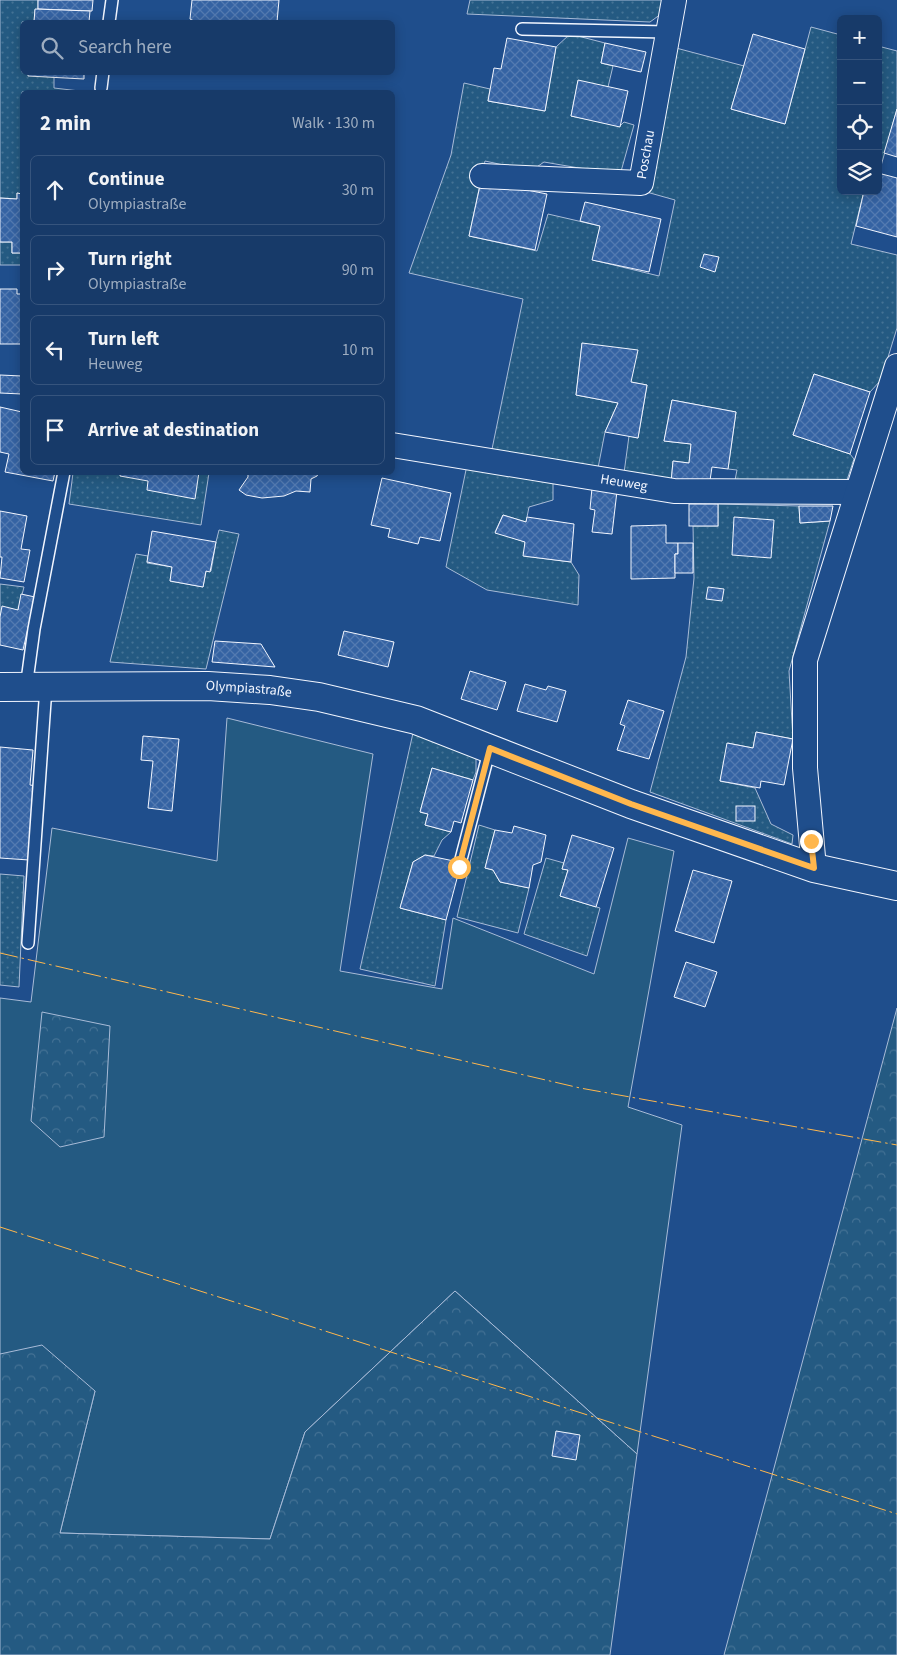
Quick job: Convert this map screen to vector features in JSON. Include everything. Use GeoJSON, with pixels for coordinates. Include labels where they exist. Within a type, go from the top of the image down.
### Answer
{"type":"FeatureCollection","features":[{"type":"Feature","properties":{"kind":"main road","name":"Olympiastraße"},"geometry":{"type":"LineString","coordinates":[[24,687],[208,686],[270,690],[319,697],[416,720],[631,804],[814,868],[897,886]]}},
{"type":"Feature","properties":{"kind":"street","name":"Poschau"},"geometry":{"type":"LineString","coordinates":[[482,176],[641,183],[674,0]]}},
{"type":"Feature","properties":{"kind":"street"},"geometry":{"type":"LineString","coordinates":[[814,868],[805,768],[805,660],[897,366]]}},
{"type":"Feature","properties":{"kind":"street","name":"Heuweg"},"geometry":{"type":"LineString","coordinates":[[395,445],[674,491],[857,492]]}},
{"type":"Feature","properties":{"kind":"lane"},"geometry":{"type":"LineString","coordinates":[[109,20],[112,0]]}},
{"type":"Feature","properties":{"kind":"lane"},"geometry":{"type":"LineString","coordinates":[[522,28],[667,32]]}},
{"type":"Feature","properties":{"kind":"lane"},"geometry":{"type":"LineString","coordinates":[[102,88],[103,75]]}},
{"type":"Feature","properties":{"kind":"lane"},"geometry":{"type":"LineString","coordinates":[[28,943],[24,687],[63,475]]}},
{"type":"Feature","properties":{"kind":"lane"},"geometry":{"type":"LineString","coordinates":[[459,867],[490,748]]}},
{"type":"Feature","properties":{"kind":"green space"},"geometry":{"type":"Polygon","coordinates":[[[0,0],[38,0],[38,9],[35,10],[34,20],[20,20],[20,75],[54,77],[54,88],[71,90],[20,90],[20,194],[17,193],[17,199],[0,198],[0,0]]]}},
{"type":"Feature","properties":{"kind":"green space"},"geometry":{"type":"Polygon","coordinates":[[[470,0],[663,0],[661,14],[650,22],[467,14],[470,0]]]}},
{"type":"Feature","properties":{"kind":"green space"},"geometry":{"type":"Polygon","coordinates":[[[811,27],[837,34],[837,195],[863,195],[851,244],[897,255],[897,328],[881,380],[870,392],[814,374],[793,435],[850,454],[854,459],[846,483],[735,480],[737,470],[728,469],[736,412],[672,400],[664,441],[691,444],[689,463],[673,461],[671,483],[624,473],[629,436],[638,438],[647,385],[631,382],[582,343],[576,395],[618,403],[605,432],[598,468],[492,449],[523,299],[409,273],[451,155],[464,83],[490,89],[488,101],[545,111],[556,47],[570,34],[605,43],[601,63],[613,66],[608,87],[578,81],[571,116],[620,126],[624,122],[634,125],[620,175],[544,162],[531,171],[485,161],[469,236],[537,251],[548,214],[600,226],[593,260],[659,276],[675,200],[643,191],[676,48],[744,66],[731,109],[785,124],[811,27]]]}},
{"type":"Feature","properties":{"kind":"green space"},"geometry":{"type":"Polygon","coordinates":[[[882,47],[897,51],[897,109],[882,162],[882,47]]]}},
{"type":"Feature","properties":{"kind":"green space"},"geometry":{"type":"Polygon","coordinates":[[[0,242],[12,242],[12,253],[20,253],[20,265],[0,265],[0,242]]]}},
{"type":"Feature","properties":{"kind":"green space"},"geometry":{"type":"Polygon","coordinates":[[[467,465],[553,479],[553,500],[529,507],[526,522],[503,515],[495,532],[525,542],[524,556],[571,562],[579,575],[578,605],[487,590],[446,567],[467,465]]]}},
{"type":"Feature","properties":{"kind":"green space"},"geometry":{"type":"Polygon","coordinates":[[[73,475],[209,475],[201,525],[69,504],[73,475]]]}},
{"type":"Feature","properties":{"kind":"green space"},"geometry":{"type":"Polygon","coordinates":[[[718,504],[799,506],[800,523],[830,521],[789,671],[793,739],[756,732],[753,748],[728,743],[720,781],[755,788],[771,824],[793,835],[792,844],[650,792],[686,657],[694,578],[693,526],[718,526],[718,504]]]}},
{"type":"Feature","properties":{"kind":"green space"},"geometry":{"type":"Polygon","coordinates":[[[219,530],[239,534],[206,669],[110,662],[136,554],[148,556],[147,563],[172,567],[170,581],[203,587],[206,571],[211,571],[219,530]]]}},
{"type":"Feature","properties":{"kind":"green space"},"geometry":{"type":"Polygon","coordinates":[[[0,584],[24,587],[18,610],[0,619],[0,584]]]}},
{"type":"Feature","properties":{"kind":"green space"},"geometry":{"type":"Polygon","coordinates":[[[227,718],[373,754],[340,971],[442,989],[453,918],[594,974],[628,838],[674,851],[628,1107],[682,1125],[637,1454],[455,1291],[305,1432],[270,1539],[60,1533],[95,1391],[0,1354],[0,998],[31,1002],[52,828],[217,861],[227,718]]]}},
{"type":"Feature","properties":{"kind":"green space"},"geometry":{"type":"Polygon","coordinates":[[[413,733],[476,755],[476,772],[473,780],[432,768],[420,812],[428,814],[425,825],[451,832],[442,840],[434,856],[425,855],[413,862],[400,908],[446,920],[435,986],[360,969],[413,733]]]}},
{"type":"Feature","properties":{"kind":"green space"},"geometry":{"type":"Polygon","coordinates":[[[479,825],[495,830],[485,868],[493,870],[500,882],[529,888],[518,933],[457,917],[479,825]]]}},
{"type":"Feature","properties":{"kind":"green space"},"geometry":{"type":"Polygon","coordinates":[[[546,858],[564,863],[562,869],[568,870],[560,896],[600,908],[587,956],[524,934],[546,858]]]}},
{"type":"Feature","properties":{"kind":"green space"},"geometry":{"type":"Polygon","coordinates":[[[0,874],[24,876],[19,987],[0,985],[0,874]]]}},
{"type":"Feature","properties":{"kind":"green space"},"geometry":{"type":"Polygon","coordinates":[[[897,1008],[897,1655],[724,1655],[897,1008]]]}},
{"type":"Feature","properties":{"kind":"green space"},"geometry":{"type":"Polygon","coordinates":[[[42,1012],[110,1026],[104,1137],[60,1147],[31,1121],[42,1012]]]}},
{"type":"Feature","properties":{"kind":"green space"},"geometry":{"type":"Polygon","coordinates":[[[455,1291],[637,1454],[610,1655],[0,1655],[0,1354],[42,1345],[95,1391],[60,1533],[270,1539],[305,1432],[455,1291]]]}},
{"type":"Feature","properties":{"kind":"building"},"geometry":{"type":"Polygon","coordinates":[[[38,0],[93,0],[92,11],[38,9],[38,0]]]}},
{"type":"Feature","properties":{"kind":"building"},"geometry":{"type":"Polygon","coordinates":[[[192,0],[279,0],[277,20],[190,19],[192,0]]]}},
{"type":"Feature","properties":{"kind":"building"},"geometry":{"type":"Polygon","coordinates":[[[35,9],[90,11],[89,20],[34,20],[35,9]]]}},
{"type":"Feature","properties":{"kind":"building"},"geometry":{"type":"Polygon","coordinates":[[[753,34],[805,49],[785,124],[731,109],[753,34]]]}},
{"type":"Feature","properties":{"kind":"building"},"geometry":{"type":"Polygon","coordinates":[[[507,38],[556,47],[545,111],[488,101],[494,68],[501,69],[507,38]]]}},
{"type":"Feature","properties":{"kind":"building"},"geometry":{"type":"Polygon","coordinates":[[[605,43],[646,52],[641,72],[601,63],[605,43]]]}},
{"type":"Feature","properties":{"kind":"building"},"geometry":{"type":"Polygon","coordinates":[[[84,75],[84,79],[28,76],[84,75]]]}},
{"type":"Feature","properties":{"kind":"building"},"geometry":{"type":"Polygon","coordinates":[[[578,80],[628,91],[620,127],[571,116],[578,80]]]}},
{"type":"Feature","properties":{"kind":"building"},"geometry":{"type":"Polygon","coordinates":[[[897,109],[897,157],[884,153],[897,109]]]}},
{"type":"Feature","properties":{"kind":"building"},"geometry":{"type":"Polygon","coordinates":[[[882,174],[897,178],[897,237],[856,226],[863,195],[882,195],[882,174]]]}},
{"type":"Feature","properties":{"kind":"building"},"geometry":{"type":"Polygon","coordinates":[[[481,181],[547,194],[535,250],[469,236],[481,181]]]}},
{"type":"Feature","properties":{"kind":"building"},"geometry":{"type":"Polygon","coordinates":[[[17,193],[20,194],[20,253],[12,253],[12,242],[0,242],[0,198],[17,199],[17,193]]]}},
{"type":"Feature","properties":{"kind":"building"},"geometry":{"type":"Polygon","coordinates":[[[585,202],[661,219],[649,272],[592,260],[600,226],[580,221],[585,202]]]}},
{"type":"Feature","properties":{"kind":"building"},"geometry":{"type":"Polygon","coordinates":[[[704,254],[719,257],[715,272],[700,267],[704,254]]]}},
{"type":"Feature","properties":{"kind":"building"},"geometry":{"type":"Polygon","coordinates":[[[0,289],[17,289],[17,294],[20,294],[20,344],[0,344],[0,289]]]}},
{"type":"Feature","properties":{"kind":"building"},"geometry":{"type":"Polygon","coordinates":[[[582,343],[638,350],[631,382],[647,385],[638,438],[605,432],[618,403],[576,395],[582,343]]]}},
{"type":"Feature","properties":{"kind":"building"},"geometry":{"type":"Polygon","coordinates":[[[814,374],[870,392],[850,454],[793,435],[814,374]]]}},
{"type":"Feature","properties":{"kind":"building"},"geometry":{"type":"Polygon","coordinates":[[[0,375],[20,376],[20,394],[0,393],[0,375]]]}},
{"type":"Feature","properties":{"kind":"building"},"geometry":{"type":"Polygon","coordinates":[[[672,400],[736,412],[728,469],[712,467],[709,487],[671,483],[673,461],[689,463],[691,444],[664,441],[672,400]]]}},
{"type":"Feature","properties":{"kind":"building"},"geometry":{"type":"Polygon","coordinates":[[[0,407],[20,412],[20,475],[5,472],[9,454],[0,452],[0,407]]]}},
{"type":"Feature","properties":{"kind":"building"},"geometry":{"type":"Polygon","coordinates":[[[21,475],[54,475],[53,481],[21,475]]]}},
{"type":"Feature","properties":{"kind":"building"},"geometry":{"type":"Polygon","coordinates":[[[199,475],[195,499],[147,490],[148,481],[120,476],[199,475]]]}},
{"type":"Feature","properties":{"kind":"building"},"geometry":{"type":"Polygon","coordinates":[[[248,475],[318,475],[311,479],[310,492],[296,491],[284,496],[262,498],[246,495],[239,490],[248,475]]]}},
{"type":"Feature","properties":{"kind":"building"},"geometry":{"type":"Polygon","coordinates":[[[382,478],[451,493],[440,541],[420,537],[418,544],[388,537],[390,529],[371,525],[382,478]]]}},
{"type":"Feature","properties":{"kind":"building"},"geometry":{"type":"Polygon","coordinates":[[[592,488],[617,491],[612,534],[592,532],[595,510],[590,509],[592,488]]]}},
{"type":"Feature","properties":{"kind":"building"},"geometry":{"type":"Polygon","coordinates":[[[689,504],[718,504],[718,526],[689,526],[689,504]]]}},
{"type":"Feature","properties":{"kind":"building"},"geometry":{"type":"Polygon","coordinates":[[[799,506],[833,506],[830,521],[800,523],[799,506]]]}},
{"type":"Feature","properties":{"kind":"building"},"geometry":{"type":"Polygon","coordinates":[[[0,511],[27,516],[21,549],[30,550],[24,582],[0,578],[2,557],[0,557],[0,511]]]}},
{"type":"Feature","properties":{"kind":"building"},"geometry":{"type":"Polygon","coordinates":[[[503,515],[526,522],[527,517],[574,524],[571,562],[523,556],[525,542],[495,533],[503,515]]]}},
{"type":"Feature","properties":{"kind":"building"},"geometry":{"type":"Polygon","coordinates":[[[734,517],[774,520],[771,558],[732,555],[734,517]]]}},
{"type":"Feature","properties":{"kind":"building"},"geometry":{"type":"Polygon","coordinates":[[[666,525],[666,543],[678,543],[678,554],[675,554],[675,578],[631,579],[631,526],[666,525]]]}},
{"type":"Feature","properties":{"kind":"building"},"geometry":{"type":"Polygon","coordinates":[[[152,531],[216,542],[210,572],[206,571],[203,587],[170,581],[172,567],[147,562],[152,531]]]}},
{"type":"Feature","properties":{"kind":"building"},"geometry":{"type":"Polygon","coordinates":[[[678,543],[693,543],[693,573],[675,573],[675,554],[678,554],[678,543]]]}},
{"type":"Feature","properties":{"kind":"building"},"geometry":{"type":"Polygon","coordinates":[[[708,587],[724,589],[722,601],[706,599],[708,587]]]}},
{"type":"Feature","properties":{"kind":"building"},"geometry":{"type":"Polygon","coordinates":[[[21,594],[35,597],[23,650],[0,645],[2,606],[18,610],[21,594]]]}},
{"type":"Feature","properties":{"kind":"building"},"geometry":{"type":"Polygon","coordinates":[[[344,631],[394,642],[388,667],[338,655],[344,631]]]}},
{"type":"Feature","properties":{"kind":"building"},"geometry":{"type":"Polygon","coordinates":[[[215,641],[261,644],[275,667],[212,662],[215,641]]]}},
{"type":"Feature","properties":{"kind":"building"},"geometry":{"type":"Polygon","coordinates":[[[470,671],[506,682],[497,710],[461,699],[470,671]]]}},
{"type":"Feature","properties":{"kind":"building"},"geometry":{"type":"Polygon","coordinates":[[[525,684],[546,690],[548,686],[566,691],[557,722],[517,711],[525,684]]]}},
{"type":"Feature","properties":{"kind":"building"},"geometry":{"type":"Polygon","coordinates":[[[628,700],[664,711],[649,759],[617,750],[625,726],[620,724],[628,700]]]}},
{"type":"Feature","properties":{"kind":"building"},"geometry":{"type":"Polygon","coordinates":[[[756,732],[793,739],[784,785],[761,781],[760,788],[720,781],[727,743],[753,748],[756,732]]]}},
{"type":"Feature","properties":{"kind":"building"},"geometry":{"type":"Polygon","coordinates":[[[143,736],[179,739],[172,811],[148,808],[153,761],[141,760],[143,736]]]}},
{"type":"Feature","properties":{"kind":"building"},"geometry":{"type":"Polygon","coordinates":[[[0,747],[33,750],[30,785],[37,786],[29,860],[0,858],[0,747]]]}},
{"type":"Feature","properties":{"kind":"building"},"geometry":{"type":"Polygon","coordinates":[[[432,768],[473,780],[461,823],[454,821],[451,832],[425,825],[428,814],[420,812],[432,768]]]}},
{"type":"Feature","properties":{"kind":"building"},"geometry":{"type":"Polygon","coordinates":[[[736,806],[755,806],[755,821],[736,821],[736,806]]]}},
{"type":"Feature","properties":{"kind":"building"},"geometry":{"type":"Polygon","coordinates":[[[514,826],[546,835],[541,862],[533,865],[529,888],[500,882],[493,870],[485,868],[495,830],[512,833],[514,826]]]}},
{"type":"Feature","properties":{"kind":"building"},"geometry":{"type":"Polygon","coordinates":[[[572,835],[614,848],[596,907],[560,896],[568,870],[562,869],[572,835]]]}},
{"type":"Feature","properties":{"kind":"building"},"geometry":{"type":"Polygon","coordinates":[[[425,855],[454,861],[452,868],[459,871],[446,920],[400,908],[413,862],[425,855]]]}},
{"type":"Feature","properties":{"kind":"building"},"geometry":{"type":"Polygon","coordinates":[[[693,870],[732,881],[714,943],[675,931],[693,870]]]}},
{"type":"Feature","properties":{"kind":"building"},"geometry":{"type":"Polygon","coordinates":[[[686,962],[717,972],[705,1007],[674,997],[686,962]]]}},
{"type":"Feature","properties":{"kind":"building"},"geometry":{"type":"Polygon","coordinates":[[[556,1431],[580,1435],[576,1460],[552,1456],[556,1431]]]}},
{"type":"Feature","properties":{"kind":"power"},"geometry":{"type":"LineString","coordinates":[[0,953],[580,1088],[897,1145]]}},
{"type":"Feature","properties":{"kind":"power"},"geometry":{"type":"LineString","coordinates":[[0,1227],[897,1514]]}},
{"type":"Feature","properties":{"kind":"route"},"geometry":{"type":"LineString","coordinates":[[459,867],[490,748],[631,804],[814,868],[811,841]]}}]}
